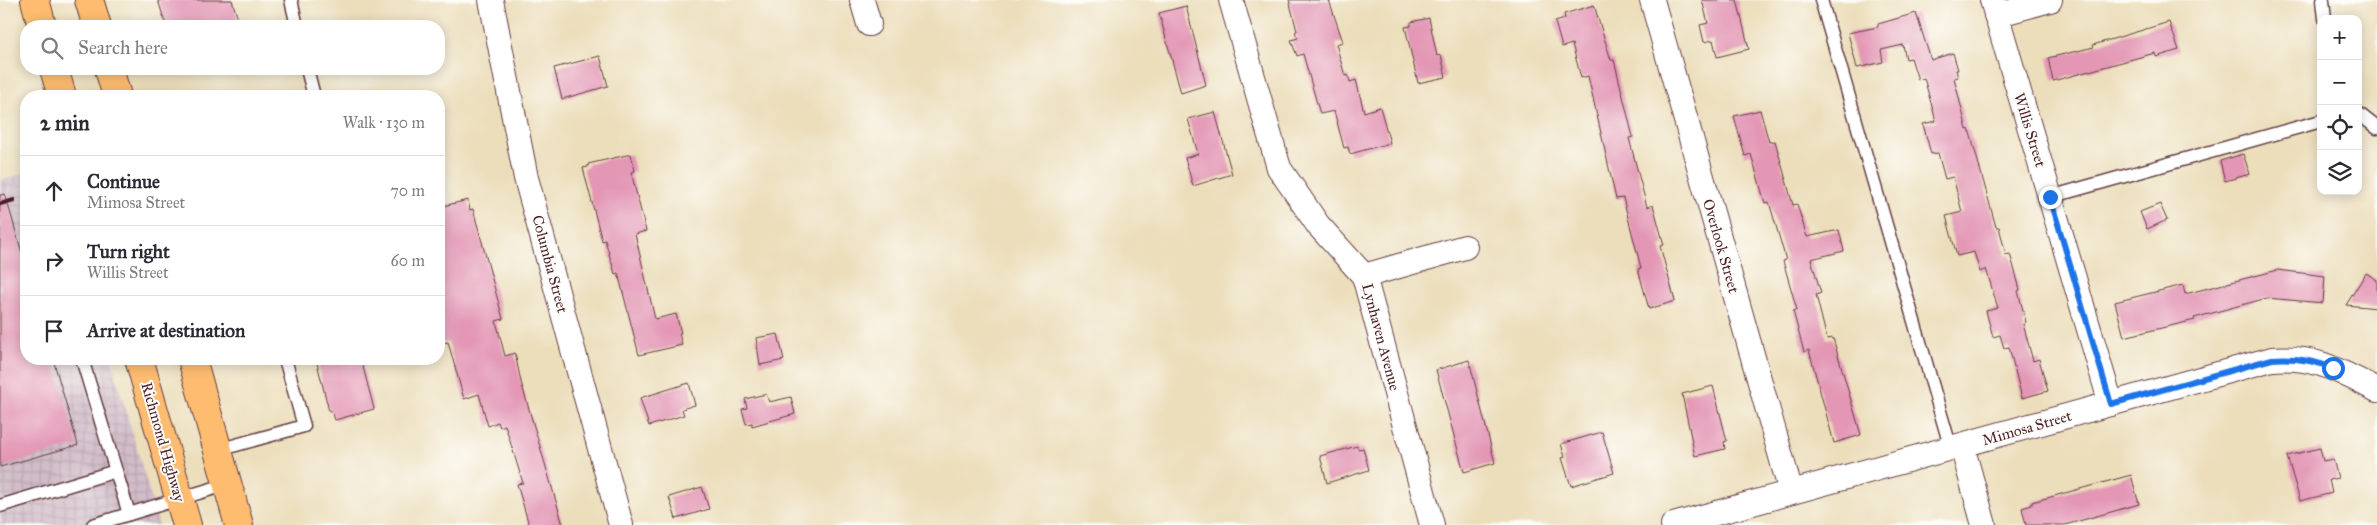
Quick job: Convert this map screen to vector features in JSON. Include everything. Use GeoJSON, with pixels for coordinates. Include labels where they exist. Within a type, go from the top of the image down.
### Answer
{"type":"FeatureCollection","features":[{"type":"Feature","properties":{"kind":"main road"},"geometry":{"type":"LineString","coordinates":[[35,0],[40,20]]}},
{"type":"Feature","properties":{"kind":"main road"},"geometry":{"type":"LineString","coordinates":[[89,0],[95,20]]}},
{"type":"Feature","properties":{"kind":"main road"},"geometry":{"type":"LineString","coordinates":[[56,75],[60,90]]}},
{"type":"Feature","properties":{"kind":"main road"},"geometry":{"type":"LineString","coordinates":[[111,75],[115,90]]}},
{"type":"Feature","properties":{"kind":"main road","name":"Richmond Highway"},"geometry":{"type":"LineString","coordinates":[[141,365],[187,525]]}},
{"type":"Feature","properties":{"kind":"main road"},"geometry":{"type":"LineString","coordinates":[[194,365],[239,525]]}},
{"type":"Feature","properties":{"kind":"street","name":"Columbia Street"},"geometry":{"type":"LineString","coordinates":[[491,0],[526,178],[621,525]]}},
{"type":"Feature","properties":{"kind":"street"},"geometry":{"type":"LineString","coordinates":[[862,0],[869,24]]}},
{"type":"Feature","properties":{"kind":"street","name":"Lynhaven Avenue"},"geometry":{"type":"LineString","coordinates":[[1231,0],[1280,168],[1318,225],[1364,276],[1432,525]]}},
{"type":"Feature","properties":{"kind":"street","name":"Overlook Street"},"geometry":{"type":"LineString","coordinates":[[1652,0],[1791,492]]}},
{"type":"Feature","properties":{"kind":"street"},"geometry":{"type":"LineString","coordinates":[[1994,7],[2050,0]]}},
{"type":"Feature","properties":{"kind":"street","name":"Willis Street"},"geometry":{"type":"LineString","coordinates":[[1994,7],[2111,404]]}},
{"type":"Feature","properties":{"kind":"street"},"geometry":{"type":"LineString","coordinates":[[1364,276],[1465,247]]}},
{"type":"Feature","properties":{"kind":"street","name":"Mimosa Street"},"geometry":{"type":"LineString","coordinates":[[1673,525],[2250,364],[2294,357],[2314,361],[2333,368],[2377,390]]}},
{"type":"Feature","properties":{"kind":"street"},"geometry":{"type":"LineString","coordinates":[[1956,447],[1984,525]]}},
{"type":"Feature","properties":{"kind":"lane"},"geometry":{"type":"LineString","coordinates":[[291,0],[296,20]]}},
{"type":"Feature","properties":{"kind":"lane"},"geometry":{"type":"LineString","coordinates":[[1821,0],[1956,447]]}},
{"type":"Feature","properties":{"kind":"lane"},"geometry":{"type":"LineString","coordinates":[[2323,0],[2325,15]]}},
{"type":"Feature","properties":{"kind":"lane"},"geometry":{"type":"LineString","coordinates":[[309,75],[312,90]]}},
{"type":"Feature","properties":{"kind":"lane"},"geometry":{"type":"LineString","coordinates":[[2362,116],[2377,128]]}},
{"type":"Feature","properties":{"kind":"lane"},"geometry":{"type":"LineString","coordinates":[[2050,197],[2317,123]]}},
{"type":"Feature","properties":{"kind":"lane"},"geometry":{"type":"LineString","coordinates":[[84,365],[129,514]]}},
{"type":"Feature","properties":{"kind":"lane"},"geometry":{"type":"LineString","coordinates":[[218,450],[304,426],[287,365]]}},
{"type":"Feature","properties":{"kind":"lane"},"geometry":{"type":"LineString","coordinates":[[0,506],[116,471]]}},
{"type":"Feature","properties":{"kind":"lane"},"geometry":{"type":"LineString","coordinates":[[93,525],[228,484]]}},
{"type":"Feature","properties":{"kind":"shaded area"},"geometry":{"type":"Polygon","coordinates":[[[20,175],[20,365],[113,365],[159,525],[0,525],[0,181],[20,175]]]}},
{"type":"Feature","properties":{"kind":"building"},"geometry":{"type":"Polygon","coordinates":[[[158,0],[232,0],[238,20],[164,20],[158,0]]]}},
{"type":"Feature","properties":{"kind":"building"},"geometry":{"type":"Polygon","coordinates":[[[1289,0],[1329,0],[1343,42],[1336,44],[1345,76],[1348,75],[1350,82],[1356,80],[1364,112],[1380,107],[1390,143],[1350,154],[1348,147],[1344,148],[1334,111],[1320,114],[1303,54],[1297,56],[1291,40],[1298,38],[1295,32],[1297,31],[1289,0]]]}},
{"type":"Feature","properties":{"kind":"building"},"geometry":{"type":"Polygon","coordinates":[[[1702,0],[1737,0],[1749,49],[1717,57],[1713,40],[1704,42],[1700,25],[1708,23],[1702,0]]]}},
{"type":"Feature","properties":{"kind":"building"},"geometry":{"type":"Polygon","coordinates":[[[1594,5],[1611,60],[1614,60],[1633,137],[1629,138],[1647,207],[1653,205],[1664,245],[1660,246],[1675,301],[1649,309],[1638,269],[1641,268],[1623,198],[1616,199],[1588,76],[1581,78],[1572,44],[1562,47],[1555,22],[1565,19],[1564,14],[1594,5]]]}},
{"type":"Feature","properties":{"kind":"building"},"geometry":{"type":"Polygon","coordinates":[[[1186,6],[1206,85],[1181,93],[1159,13],[1186,6]]]}},
{"type":"Feature","properties":{"kind":"building"},"geometry":{"type":"Polygon","coordinates":[[[1916,13],[1931,60],[1953,53],[1958,70],[1956,70],[1958,77],[1954,78],[1967,130],[1969,129],[1996,227],[1999,227],[2006,255],[2010,254],[2015,271],[2026,322],[2023,324],[2033,361],[2039,359],[2048,391],[2022,398],[2009,347],[2004,348],[2000,335],[1993,337],[1986,311],[1998,308],[1986,269],[1980,272],[1974,252],[1957,256],[1946,216],[1962,212],[1953,177],[1945,179],[1938,153],[1931,154],[1923,124],[1936,121],[1924,78],[1918,80],[1911,58],[1906,59],[1903,45],[1881,50],[1883,62],[1857,68],[1848,33],[1878,27],[1878,24],[1916,13]]]}},
{"type":"Feature","properties":{"kind":"building"},"geometry":{"type":"Polygon","coordinates":[[[1429,18],[1437,56],[1441,55],[1446,77],[1418,83],[1405,27],[1411,26],[1411,22],[1429,18]]]}},
{"type":"Feature","properties":{"kind":"building"},"geometry":{"type":"Polygon","coordinates":[[[2169,22],[2179,50],[2156,57],[2155,53],[2053,81],[2048,58],[2094,47],[2093,45],[2169,22]]]}},
{"type":"Feature","properties":{"kind":"building"},"geometry":{"type":"Polygon","coordinates":[[[600,56],[608,86],[562,99],[554,68],[600,56]]]}},
{"type":"Feature","properties":{"kind":"building"},"geometry":{"type":"Polygon","coordinates":[[[1760,110],[1769,142],[1775,141],[1793,205],[1797,204],[1807,237],[1839,230],[1844,251],[1811,259],[1821,293],[1816,295],[1827,339],[1833,338],[1861,435],[1834,443],[1809,350],[1804,352],[1793,311],[1797,310],[1783,261],[1786,260],[1769,202],[1765,203],[1751,154],[1745,156],[1734,116],[1760,110]]]}},
{"type":"Feature","properties":{"kind":"building"},"geometry":{"type":"Polygon","coordinates":[[[1215,112],[1232,174],[1193,186],[1185,158],[1198,154],[1188,119],[1215,112]]]}},
{"type":"Feature","properties":{"kind":"building"},"geometry":{"type":"Polygon","coordinates":[[[631,154],[635,171],[631,172],[646,231],[635,234],[655,319],[676,314],[682,345],[639,355],[618,273],[615,274],[605,240],[602,241],[583,168],[588,167],[588,164],[631,154]]]}},
{"type":"Feature","properties":{"kind":"building"},"geometry":{"type":"Polygon","coordinates":[[[2243,154],[2250,174],[2225,181],[2220,161],[2243,154]]]}},
{"type":"Feature","properties":{"kind":"building"},"geometry":{"type":"Polygon","coordinates":[[[5,194],[20,246],[20,365],[55,365],[78,445],[0,467],[0,195],[5,194]]]}},
{"type":"Feature","properties":{"kind":"building"},"geometry":{"type":"Polygon","coordinates":[[[468,200],[470,210],[473,209],[503,319],[496,321],[505,356],[515,353],[521,382],[563,525],[529,525],[517,484],[523,483],[505,425],[500,427],[498,422],[488,426],[479,394],[464,399],[448,342],[445,343],[445,206],[468,200]]]}},
{"type":"Feature","properties":{"kind":"building"},"geometry":{"type":"Polygon","coordinates":[[[2160,204],[2167,220],[2147,229],[2140,212],[2160,204]]]}},
{"type":"Feature","properties":{"kind":"building"},"geometry":{"type":"Polygon","coordinates":[[[2278,270],[2325,276],[2323,303],[2267,298],[2194,318],[2195,320],[2124,337],[2115,302],[2183,285],[2185,294],[2278,270]]]}},
{"type":"Feature","properties":{"kind":"building"},"geometry":{"type":"Polygon","coordinates":[[[2366,273],[2377,280],[2377,308],[2346,305],[2366,273]]]}},
{"type":"Feature","properties":{"kind":"building"},"geometry":{"type":"Polygon","coordinates":[[[778,334],[784,360],[760,365],[756,338],[778,334]]]}},
{"type":"Feature","properties":{"kind":"building"},"geometry":{"type":"Polygon","coordinates":[[[1469,360],[1495,463],[1464,472],[1436,370],[1469,360]]]}},
{"type":"Feature","properties":{"kind":"building"},"geometry":{"type":"Polygon","coordinates":[[[318,365],[363,365],[374,409],[335,420],[332,411],[329,411],[318,365]]]}},
{"type":"Feature","properties":{"kind":"building"},"geometry":{"type":"Polygon","coordinates":[[[689,383],[695,405],[682,409],[684,415],[649,426],[640,398],[689,383]]]}},
{"type":"Feature","properties":{"kind":"building"},"geometry":{"type":"Polygon","coordinates":[[[1713,386],[1727,441],[1724,442],[1725,449],[1695,456],[1682,394],[1713,386]]]}},
{"type":"Feature","properties":{"kind":"building"},"geometry":{"type":"Polygon","coordinates":[[[766,394],[769,402],[791,397],[795,414],[752,426],[752,423],[746,424],[742,409],[747,408],[745,399],[766,394]]]}},
{"type":"Feature","properties":{"kind":"building"},"geometry":{"type":"Polygon","coordinates":[[[1602,432],[1614,473],[1571,486],[1562,458],[1565,457],[1561,444],[1602,432]]]}},
{"type":"Feature","properties":{"kind":"building"},"geometry":{"type":"Polygon","coordinates":[[[1357,446],[1358,449],[1363,448],[1369,470],[1327,483],[1320,456],[1357,446]]]}},
{"type":"Feature","properties":{"kind":"building"},"geometry":{"type":"Polygon","coordinates":[[[2320,448],[2323,461],[2333,459],[2338,478],[2329,480],[2332,493],[2300,501],[2287,456],[2320,448]]]}},
{"type":"Feature","properties":{"kind":"building"},"geometry":{"type":"Polygon","coordinates":[[[2131,475],[2139,504],[2065,525],[2026,525],[2022,508],[2032,505],[2032,502],[2131,475]]]}},
{"type":"Feature","properties":{"kind":"building"},"geometry":{"type":"Polygon","coordinates":[[[702,487],[709,509],[676,519],[669,497],[702,487]]]}},
{"type":"Feature","properties":{"kind":"railway"},"geometry":{"type":"LineString","coordinates":[[0,204],[14,200]]}},
{"type":"Feature","properties":{"kind":"route"},"geometry":{"type":"LineString","coordinates":[[2050,197],[2111,404],[2272,359],[2294,357],[2314,361],[2333,368]]}}]}
